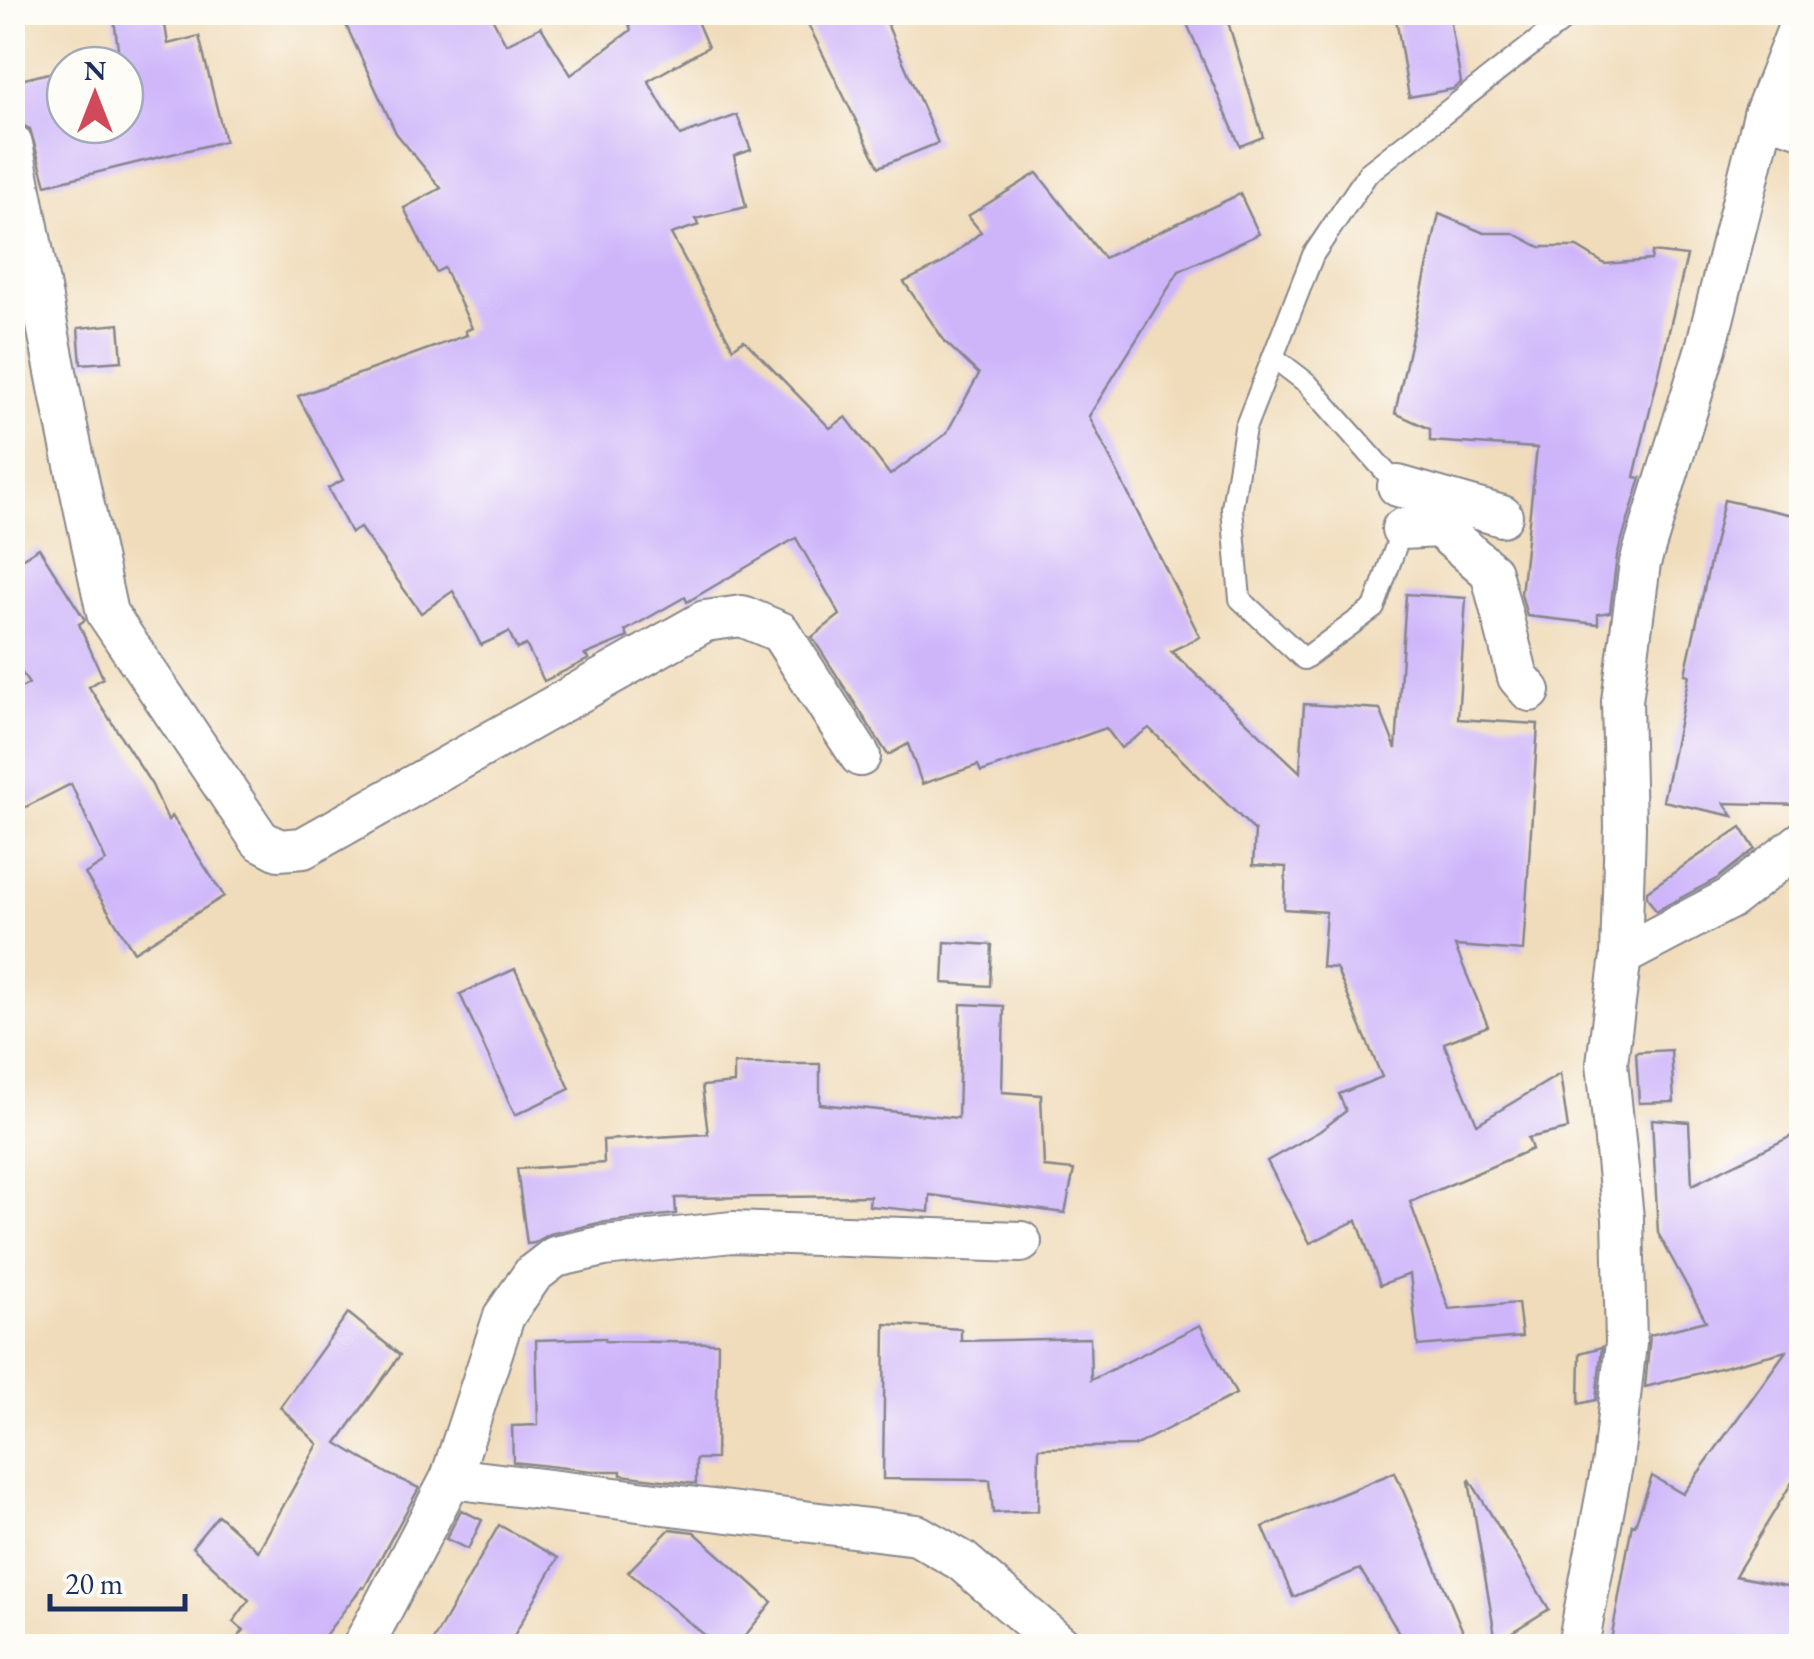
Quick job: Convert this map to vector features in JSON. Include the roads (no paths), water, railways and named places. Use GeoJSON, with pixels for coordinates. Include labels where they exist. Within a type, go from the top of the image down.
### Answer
{"type":"FeatureCollection","features":[{"type":"Feature","properties":{"kind":"street"},"geometry":{"type":"LineString","coordinates":[[1578,1646],[1614,1460],[1626,1343],[1623,1218],[1607,1063],[1621,956],[1625,827],[1622,702],[1640,564],[1706,348],[1783,121],[1802,19]]}},
{"type":"Feature","properties":{"kind":"street"},"geometry":{"type":"LineString","coordinates":[[12,144],[20,232],[107,613],[260,840],[280,850],[303,848],[705,621],[724,618],[742,616],[780,632],[860,756]]}},
{"type":"Feature","properties":{"kind":"street"},"geometry":{"type":"LineString","coordinates":[[1398,486],[1502,516]]}},
{"type":"Feature","properties":{"kind":"street"},"geometry":{"type":"LineString","coordinates":[[1402,529],[1439,527],[1490,572],[1518,677],[1530,691]]}},
{"type":"Feature","properties":{"kind":"street"},"geometry":{"type":"LineString","coordinates":[[1621,956],[1731,898],[1802,842]]}},
{"type":"Feature","properties":{"kind":"street"},"geometry":{"type":"LineString","coordinates":[[363,1646],[452,1478],[504,1316],[533,1274],[555,1257],[604,1246],[732,1232],[1021,1242]]}},
{"type":"Feature","properties":{"kind":"street"},"geometry":{"type":"LineString","coordinates":[[452,1478],[918,1535],[962,1560],[1061,1646]]}},
{"type":"Feature","properties":{"kind":"lane"},"geometry":{"type":"LineString","coordinates":[[1273,357],[1308,383],[1398,486],[1402,529],[1374,608],[1304,659],[1240,599],[1232,508],[1245,428],[1273,357],[1314,256],[1368,173],[1574,12]]}}]}
